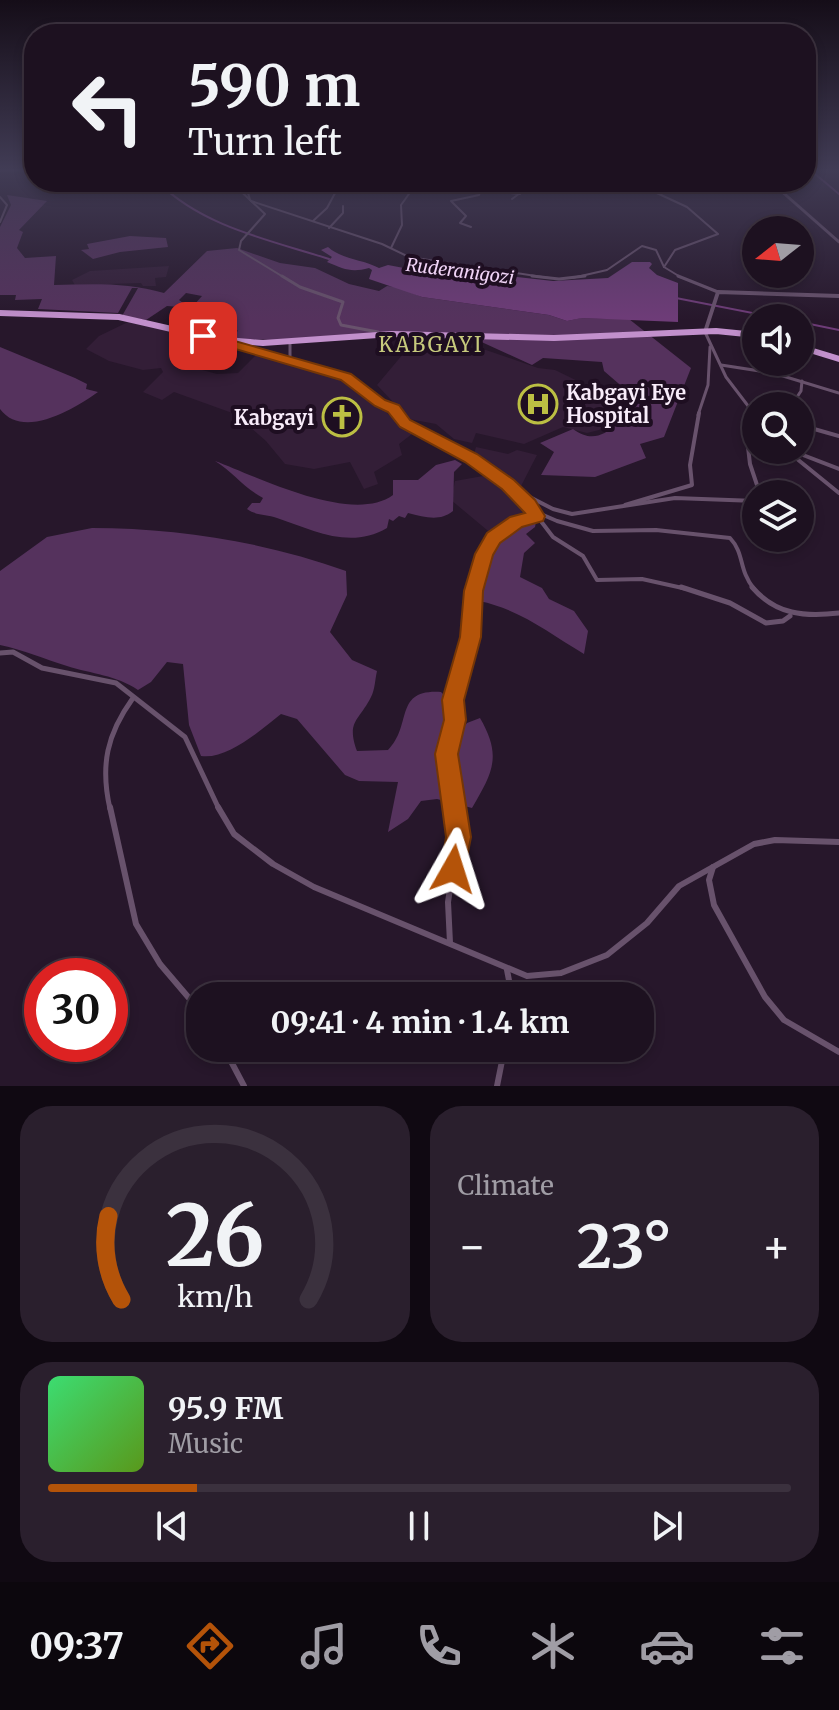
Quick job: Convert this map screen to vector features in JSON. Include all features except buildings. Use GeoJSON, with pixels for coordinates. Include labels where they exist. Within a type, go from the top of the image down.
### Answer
{"type":"FeatureCollection","features":[{"type":"Feature","properties":{"kind":"highway"},"geometry":{"type":"LineString","coordinates":[[0,313],[119,317],[215,339],[290,342],[392,334],[554,338],[705,332],[742,334]]}},
{"type":"Feature","properties":{"kind":"highway"},"geometry":{"type":"LineString","coordinates":[[814,351],[839,359]]}},
{"type":"Feature","properties":{"kind":"street"},"geometry":{"type":"LineString","coordinates":[[261,219],[241,241],[239,250],[300,287],[343,302],[338,318],[341,325],[392,334]]}},
{"type":"Feature","properties":{"kind":"street"},"geometry":{"type":"LineString","coordinates":[[306,219],[409,257],[434,263],[565,279],[592,276],[607,270],[642,246],[656,250],[664,267],[680,277],[718,292],[839,296]]}},
{"type":"Feature","properties":{"kind":"street"},"geometry":{"type":"LineString","coordinates":[[329,228],[338,219]]}},
{"type":"Feature","properties":{"kind":"street"},"geometry":{"type":"LineString","coordinates":[[391,248],[402,225],[402,219]]}},
{"type":"Feature","properties":{"kind":"street"},"geometry":{"type":"LineString","coordinates":[[464,219],[460,223],[471,227]]}},
{"type":"Feature","properties":{"kind":"street"},"geometry":{"type":"LineString","coordinates":[[664,267],[675,250],[718,234],[700,219]]}},
{"type":"Feature","properties":{"kind":"street"},"geometry":{"type":"LineString","coordinates":[[813,219],[839,242]]}},
{"type":"Feature","properties":{"kind":"street"},"geometry":{"type":"LineString","coordinates":[[718,292],[719,303],[706,323],[705,332],[710,347],[742,401]]}},
{"type":"Feature","properties":{"kind":"street"},"geometry":{"type":"LineString","coordinates":[[215,339],[346,377],[380,403],[394,408],[405,423],[471,458],[515,490],[553,509],[572,514],[675,498],[742,500]]}},
{"type":"Feature","properties":{"kind":"street"},"geometry":{"type":"LineString","coordinates":[[290,342],[290,361]]}},
{"type":"Feature","properties":{"kind":"street"},"geometry":{"type":"LineString","coordinates":[[619,508],[692,485],[690,465],[695,444],[695,424],[708,385],[710,347]]}},
{"type":"Feature","properties":{"kind":"street"},"geometry":{"type":"LineString","coordinates":[[721,365],[802,381],[839,393]]}},
{"type":"Feature","properties":{"kind":"street"},"geometry":{"type":"LineString","coordinates":[[800,392],[802,381]]}},
{"type":"Feature","properties":{"kind":"street"},"geometry":{"type":"LineString","coordinates":[[814,429],[839,436]]}},
{"type":"Feature","properties":{"kind":"street"},"geometry":{"type":"LineString","coordinates":[[814,460],[839,469]]}},
{"type":"Feature","properties":{"kind":"street"},"geometry":{"type":"LineString","coordinates":[[805,464],[839,493]]}},
{"type":"Feature","properties":{"kind":"street"},"geometry":{"type":"LineString","coordinates":[[515,490],[553,537],[583,556],[597,580],[642,579],[682,587],[730,603],[766,623],[783,621],[791,615]]}},
{"type":"Feature","properties":{"kind":"street"},"geometry":{"type":"LineString","coordinates":[[450,943],[448,902],[458,837],[446,754],[455,720],[453,700],[470,637],[473,591],[484,554],[494,538],[535,513],[593,531],[667,531],[730,538],[739,547],[741,570],[762,599],[791,615],[839,613]]}},
{"type":"Feature","properties":{"kind":"street"},"geometry":{"type":"LineString","coordinates":[[0,653],[25,656],[42,668],[116,683],[185,737],[208,790],[242,842],[314,887],[507,970],[547,977],[583,967],[618,948],[647,923],[677,887],[714,864],[763,841],[782,838],[819,845],[839,842]]}},
{"type":"Feature","properties":{"kind":"street"},"geometry":{"type":"LineString","coordinates":[[133,698],[120,713],[107,742],[104,792],[122,859],[131,912],[160,964],[186,995]]}},
{"type":"Feature","properties":{"kind":"street"},"geometry":{"type":"LineString","coordinates":[[714,864],[709,880],[714,905],[765,997],[784,1020],[839,1052]]}},
{"type":"Feature","properties":{"kind":"street"},"geometry":{"type":"LineString","coordinates":[[507,970],[509,982]]}},
{"type":"Feature","properties":{"kind":"street"},"geometry":{"type":"LineString","coordinates":[[231,1062],[244,1086]]}},
{"type":"Feature","properties":{"kind":"street"},"geometry":{"type":"LineString","coordinates":[[497,1086],[502,1062]]}},
{"type":"Feature","properties":{"kind":"shaded area"},"geometry":{"type":"Polygon","coordinates":[[[4,219],[30,219],[19,230],[23,232],[17,248],[25,258],[56,256],[54,285],[123,285],[164,293],[207,251],[237,248],[280,263],[315,268],[349,284],[379,291],[387,286],[397,287],[422,297],[549,315],[567,321],[581,318],[629,319],[691,368],[664,437],[640,444],[646,458],[595,477],[541,475],[554,452],[540,443],[573,429],[583,435],[601,435],[640,402],[604,371],[602,362],[543,358],[532,365],[475,339],[393,333],[296,341],[224,338],[238,331],[211,308],[194,305],[202,296],[186,293],[179,300],[183,303],[180,307],[167,306],[146,320],[122,316],[138,288],[132,288],[118,313],[38,309],[42,299],[15,300],[16,295],[0,295],[0,227],[4,219]]]}},
{"type":"Feature","properties":{"kind":"shaded area"},"geometry":{"type":"Polygon","coordinates":[[[130,236],[166,238],[168,247],[120,252],[93,259],[81,250],[89,249],[87,244],[130,236]]]}},
{"type":"Feature","properties":{"kind":"shaded area"},"geometry":{"type":"Polygon","coordinates":[[[169,266],[166,277],[155,278],[156,286],[143,286],[141,283],[75,285],[72,280],[90,271],[169,266]]]}},
{"type":"Feature","properties":{"kind":"shaded area"},"geometry":{"type":"Polygon","coordinates":[[[128,322],[183,334],[211,347],[195,368],[217,374],[238,373],[257,354],[335,376],[353,384],[412,434],[399,444],[402,455],[374,472],[378,484],[364,489],[350,462],[314,469],[285,464],[266,441],[235,414],[174,392],[162,400],[143,392],[163,372],[161,368],[143,370],[109,361],[86,349],[99,336],[128,322]]]}},
{"type":"Feature","properties":{"kind":"shaded area"},"geometry":{"type":"Polygon","coordinates":[[[414,341],[450,350],[486,350],[538,368],[555,370],[627,405],[599,430],[587,433],[563,427],[524,444],[476,433],[472,443],[454,439],[436,424],[409,419],[377,385],[414,341]]]}},
{"type":"Feature","properties":{"kind":"shaded area"},"geometry":{"type":"Polygon","coordinates":[[[0,347],[75,378],[87,384],[86,389],[98,392],[49,418],[22,422],[10,418],[0,409],[0,347]]]}},
{"type":"Feature","properties":{"kind":"shaded area"},"geometry":{"type":"Polygon","coordinates":[[[476,447],[508,454],[517,450],[537,455],[520,488],[473,457],[476,447]]]}},
{"type":"Feature","properties":{"kind":"shaded area"},"geometry":{"type":"Polygon","coordinates":[[[455,460],[462,464],[454,472],[453,511],[437,518],[408,513],[405,518],[389,519],[387,528],[373,534],[345,538],[247,509],[252,503],[260,503],[263,498],[215,461],[279,487],[330,502],[354,505],[375,503],[393,495],[393,480],[418,480],[436,465],[455,460]]]}},
{"type":"Feature","properties":{"kind":"shaded area"},"geometry":{"type":"Polygon","coordinates":[[[483,476],[504,482],[531,513],[493,535],[451,500],[455,481],[483,476]]]}},
{"type":"Feature","properties":{"kind":"shaded area"},"geometry":{"type":"Polygon","coordinates":[[[531,513],[537,517],[535,527],[526,534],[535,543],[524,553],[520,577],[542,588],[549,599],[574,611],[588,631],[584,654],[521,616],[479,601],[477,567],[482,549],[500,530],[531,513]]]}},
{"type":"Feature","properties":{"kind":"shaded area"},"geometry":{"type":"Polygon","coordinates":[[[92,528],[156,531],[220,539],[284,552],[346,571],[347,595],[330,632],[352,660],[377,671],[372,694],[353,727],[357,751],[388,750],[400,730],[410,702],[416,696],[441,692],[450,701],[451,736],[457,735],[467,723],[480,718],[491,743],[490,774],[472,808],[437,799],[421,801],[408,819],[388,832],[398,782],[359,781],[345,775],[297,719],[281,714],[232,749],[201,756],[189,725],[183,664],[167,662],[151,682],[138,690],[112,678],[0,645],[0,571],[47,537],[92,528]]]}},
{"type":"Feature","properties":{"kind":"water"},"geometry":{"type":"Polygon","coordinates":[[[328,247],[379,268],[388,265],[425,272],[430,267],[553,281],[608,278],[632,262],[650,262],[649,268],[657,275],[678,283],[678,322],[582,318],[567,321],[549,315],[422,297],[369,279],[372,270],[369,268],[348,270],[327,262],[332,257],[321,250],[328,247]]]}},
{"type":"Feature","properties":{"kind":"waterway","name":"Ruderanigozi"},"geometry":{"type":"LineString","coordinates":[[212,219],[329,259]]}},
{"type":"Feature","properties":{"kind":"waterway","name":"Ruderanigozi"},"geometry":{"type":"LineString","coordinates":[[676,298],[742,311]]}},
{"type":"Feature","properties":{"kind":"waterway","name":"Ruderanigozi"},"geometry":{"type":"LineString","coordinates":[[814,325],[839,330]]}},
{"type":"Feature","properties":{"kind":"place","name":"Kabgayi Eye Hospital"},"geometry":{"type":"Point","coordinates":[538,404]}},
{"type":"Feature","properties":{"kind":"place","name":"Kabgayi"},"geometry":{"type":"Point","coordinates":[342,417]}},
{"type":"Feature","properties":{"kind":"district","name":"KABGAYI"},"geometry":{"type":"Point","coordinates":[431,344]}},
{"type":"Feature","properties":{"kind":"route"},"geometry":{"type":"LineString","coordinates":[[203,336],[346,377],[380,403],[394,408],[405,423],[471,458],[508,484],[529,504],[536,516],[516,522],[494,538],[484,554],[473,591],[470,637],[453,700],[455,720],[446,754],[458,837],[453,869]]}}]}
